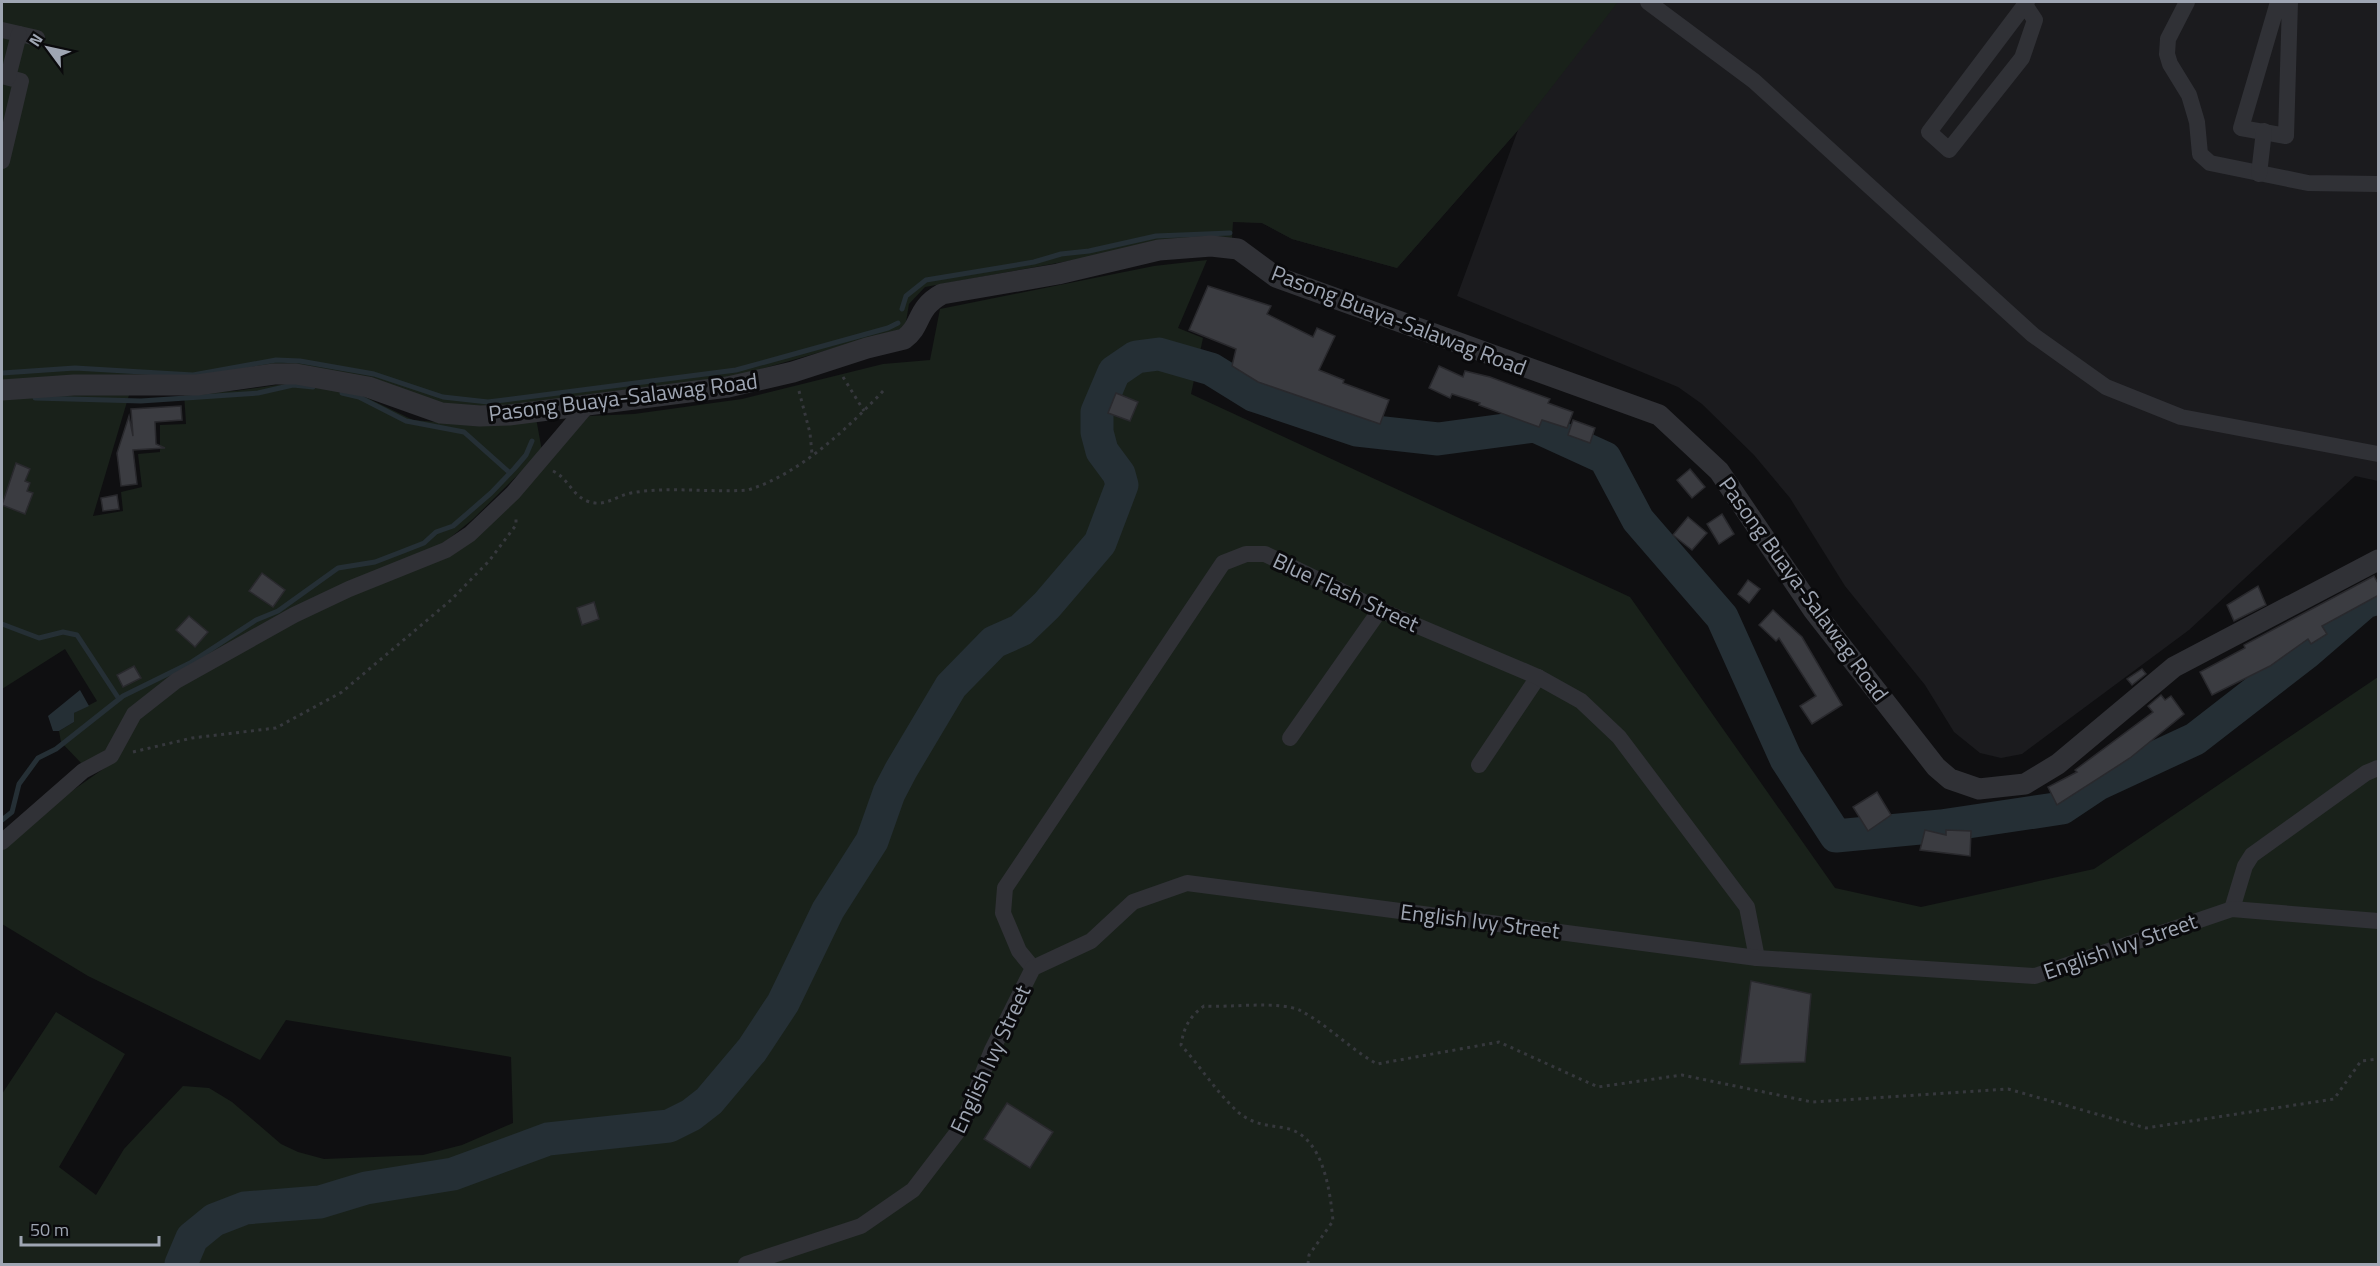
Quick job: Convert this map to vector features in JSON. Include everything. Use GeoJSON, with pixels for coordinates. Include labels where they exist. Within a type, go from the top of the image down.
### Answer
{"type":"FeatureCollection","features":[{"type":"Feature","properties":{"kind":"street"},"geometry":{"type":"LineString","coordinates":[[1648,2],[1754,81],[2033,335],[2106,387],[2181,417],[2379,454]]}},
{"type":"Feature","properties":{"kind":"street"},"geometry":{"type":"LineString","coordinates":[[2187,2],[2168,39],[2167,54],[2170,64],[2189,95],[2197,122],[2200,154],[2210,163],[2308,183],[2379,184]]}},
{"type":"Feature","properties":{"kind":"street"},"geometry":{"type":"LineString","coordinates":[[2278,2],[2241,129],[2286,135],[2290,2]]}},
{"type":"Feature","properties":{"kind":"street"},"geometry":{"type":"LineString","coordinates":[[2026,4],[2035,20],[2022,58],[1949,150],[1929,132],[2026,4]]}},
{"type":"Feature","properties":{"kind":"street"},"geometry":{"type":"LineString","coordinates":[[2,30],[37,38]]}},
{"type":"Feature","properties":{"kind":"street"},"geometry":{"type":"LineString","coordinates":[[2,162],[21,81],[5,77],[19,34]]}},
{"type":"Feature","properties":{"kind":"street"},"geometry":{"type":"LineString","coordinates":[[2259,174],[2264,131]]}},
{"type":"Feature","properties":{"kind":"street","name":"Pasong Buaya-Salawag Road"},"geometry":{"type":"LineString","coordinates":[[2,390],[74,384],[197,385],[285,374],[345,381],[428,409],[458,415],[509,415],[728,387],[793,372],[867,348],[904,339],[911,334],[926,304],[942,294],[1047,276],[1159,250],[1211,246],[1238,249],[1276,278],[1659,416],[1719,471],[1814,611],[1936,767],[1950,779],[1979,789],[2025,784],[2058,764],[2174,667],[2379,560]]}},
{"type":"Feature","properties":{"kind":"street"},"geometry":{"type":"LineString","coordinates":[[2,842],[83,771],[111,756],[134,714],[176,681],[303,611],[349,589],[446,550],[470,534],[513,493],[588,405]]}},
{"type":"Feature","properties":{"kind":"street","name":"Blue Flash Street"},"geometry":{"type":"LineString","coordinates":[[1033,968],[1019,951],[1003,913],[1005,888],[1223,563],[1246,554],[1265,554],[1380,610],[1538,677],[1581,701],[1620,737],[1747,907],[1757,958]]}},
{"type":"Feature","properties":{"kind":"street"},"geometry":{"type":"LineString","coordinates":[[1290,738],[1380,610]]}},
{"type":"Feature","properties":{"kind":"street"},"geometry":{"type":"LineString","coordinates":[[1479,765],[1538,677]]}},
{"type":"Feature","properties":{"kind":"street"},"geometry":{"type":"LineString","coordinates":[[2232,909],[2245,866],[2252,855],[2366,773],[2379,768]]}},
{"type":"Feature","properties":{"kind":"street","name":"English Ivy Street"},"geometry":{"type":"LineString","coordinates":[[746,1264],[861,1226],[913,1190],[963,1126],[992,1050],[1033,968],[1091,941],[1133,902],[1187,883],[1757,958],[2035,976],[2232,909],[2379,921]]}},
{"type":"Feature","properties":{"kind":"path"},"geometry":{"type":"LineString","coordinates":[[834,360],[864,411]]}},
{"type":"Feature","properties":{"kind":"path"},"geometry":{"type":"LineString","coordinates":[[793,372],[810,433],[812,454]]}},
{"type":"Feature","properties":{"kind":"path"},"geometry":{"type":"LineString","coordinates":[[536,466],[556,472],[574,493],[587,501],[601,505],[630,493],[748,490],[771,481],[812,454],[864,411],[885,389]]}},
{"type":"Feature","properties":{"kind":"path"},"geometry":{"type":"LineString","coordinates":[[111,756],[192,738],[276,728],[342,692],[451,600],[489,561],[516,525],[513,493]]}},
{"type":"Feature","properties":{"kind":"path"},"geometry":{"type":"LineString","coordinates":[[1308,1264],[1309,1255],[1333,1221],[1320,1160],[1305,1137],[1288,1129],[1260,1125],[1239,1112],[1181,1045],[1184,1028],[1193,1014],[1204,1006],[1228,1008],[1265,1005],[1300,1010],[1360,1055],[1377,1064],[1499,1042],[1598,1087],[1682,1075],[1812,1102],[2008,1089],[2146,1128],[2334,1099],[2361,1061],[2379,1059]]}},
{"type":"Feature","properties":{"kind":"shaded area"},"geometry":{"type":"Polygon","coordinates":[[[2,2],[2378,2],[2378,481],[2355,476],[2189,630],[2022,754],[2001,758],[1980,753],[1954,732],[1925,685],[1845,586],[1790,498],[1754,455],[1702,404],[1678,387],[1457,296],[1518,130],[1397,268],[1292,239],[1262,223],[1224,221],[2,2]]]}},
{"type":"Feature","properties":{"kind":"shaded area"},"geometry":{"type":"Polygon","coordinates":[[[2,2],[1618,2],[1520,128],[1397,268],[1292,239],[1262,223],[1233,222],[1232,238],[1201,237],[925,287],[909,304],[905,328],[737,376],[479,409],[225,374],[2,383],[2,2]]]}},
{"type":"Feature","properties":{"kind":"shaded area"},"geometry":{"type":"Polygon","coordinates":[[[1207,260],[1178,328],[1203,338],[1191,394],[1630,597],[1835,888],[1921,907],[2094,869],[2378,677],[2378,1264],[2,1264],[2,1094],[56,1012],[125,1054],[59,1167],[96,1195],[124,1149],[183,1086],[209,1088],[232,1102],[281,1144],[298,1152],[324,1159],[423,1155],[462,1145],[513,1123],[511,1057],[286,1020],[260,1060],[88,976],[2,924],[2,849],[66,795],[109,765],[145,711],[168,692],[326,606],[397,576],[526,487],[589,416],[634,414],[742,399],[883,364],[930,360],[940,309],[1154,266],[1207,260]]]}},
{"type":"Feature","properties":{"kind":"shaded area"},"geometry":{"type":"Polygon","coordinates":[[[298,382],[351,390],[413,420],[483,426],[536,418],[542,451],[473,519],[445,542],[193,667],[109,748],[83,765],[61,742],[59,731],[74,722],[74,713],[97,701],[65,649],[2,689],[2,395],[129,395],[93,516],[123,511],[121,492],[142,487],[138,454],[160,452],[160,425],[186,424],[184,393],[234,391],[298,382]]]}},
{"type":"Feature","properties":{"kind":"shaded area"},"geometry":{"type":"Polygon","coordinates":[[[80,690],[89,706],[74,713],[74,722],[59,731],[53,731],[48,716],[80,690]]]}},
{"type":"Feature","properties":{"kind":"building"},"geometry":{"type":"Polygon","coordinates":[[[1208,286],[1271,306],[1267,314],[1313,337],[1317,328],[1335,336],[1319,370],[1344,380],[1343,383],[1389,400],[1380,424],[1258,382],[1232,366],[1236,349],[1189,330],[1208,286]]]}},
{"type":"Feature","properties":{"kind":"building"},"geometry":{"type":"Polygon","coordinates":[[[1439,366],[1463,377],[1465,371],[1490,377],[1550,399],[1548,403],[1573,412],[1567,428],[1542,420],[1539,427],[1479,405],[1480,403],[1452,394],[1450,398],[1429,388],[1439,366]]]}},
{"type":"Feature","properties":{"kind":"building"},"geometry":{"type":"Polygon","coordinates":[[[1116,393],[1138,402],[1130,421],[1108,413],[1116,393]]]}},
{"type":"Feature","properties":{"kind":"building"},"geometry":{"type":"Polygon","coordinates":[[[181,406],[182,420],[155,422],[156,444],[165,448],[133,450],[137,484],[121,486],[117,453],[129,416],[133,436],[131,409],[181,406]]]}},
{"type":"Feature","properties":{"kind":"building"},"geometry":{"type":"Polygon","coordinates":[[[1573,420],[1595,428],[1590,443],[1568,435],[1573,420]]]}},
{"type":"Feature","properties":{"kind":"building"},"geometry":{"type":"Polygon","coordinates":[[[16,463],[30,469],[25,481],[30,483],[27,491],[33,493],[25,514],[2,505],[16,463]]]}},
{"type":"Feature","properties":{"kind":"building"},"geometry":{"type":"Polygon","coordinates":[[[1690,469],[1705,487],[1692,498],[1677,480],[1690,469]]]}},
{"type":"Feature","properties":{"kind":"building"},"geometry":{"type":"Polygon","coordinates":[[[117,495],[119,509],[103,511],[101,498],[117,495]]]}},
{"type":"Feature","properties":{"kind":"building"},"geometry":{"type":"Polygon","coordinates":[[[1722,514],[1734,534],[1719,544],[1707,524],[1722,514]]]}},
{"type":"Feature","properties":{"kind":"building"},"geometry":{"type":"Polygon","coordinates":[[[1688,517],[1707,533],[1692,550],[1673,535],[1688,517]]]}},
{"type":"Feature","properties":{"kind":"building"},"geometry":{"type":"Polygon","coordinates":[[[262,573],[285,590],[273,607],[249,591],[262,573]]]}},
{"type":"Feature","properties":{"kind":"building"},"geometry":{"type":"Polygon","coordinates":[[[2374,576],[2379,585],[2379,595],[2322,626],[2327,634],[2311,644],[2308,639],[2270,666],[2212,695],[2200,672],[2245,648],[2244,645],[2374,576]]]}},
{"type":"Feature","properties":{"kind":"building"},"geometry":{"type":"Polygon","coordinates":[[[1748,580],[1760,589],[1749,603],[1738,594],[1748,580]]]}},
{"type":"Feature","properties":{"kind":"building"},"geometry":{"type":"Polygon","coordinates":[[[2258,586],[2266,605],[2234,621],[2227,605],[2258,586]]]}},
{"type":"Feature","properties":{"kind":"building"},"geometry":{"type":"Polygon","coordinates":[[[594,602],[599,619],[582,625],[577,608],[594,602]]]}},
{"type":"Feature","properties":{"kind":"building"},"geometry":{"type":"Polygon","coordinates":[[[1773,610],[1802,637],[1842,705],[1812,724],[1800,706],[1816,696],[1779,638],[1776,641],[1759,625],[1773,610]]]}},
{"type":"Feature","properties":{"kind":"building"},"geometry":{"type":"Polygon","coordinates":[[[189,616],[208,632],[195,647],[176,630],[189,616]]]}},
{"type":"Feature","properties":{"kind":"building"},"geometry":{"type":"Polygon","coordinates":[[[134,666],[141,678],[123,687],[117,675],[134,666]]]}},
{"type":"Feature","properties":{"kind":"building"},"geometry":{"type":"Polygon","coordinates":[[[2142,669],[2146,674],[2132,685],[2127,679],[2142,669]]]}},
{"type":"Feature","properties":{"kind":"building"},"geometry":{"type":"Polygon","coordinates":[[[2161,695],[2165,700],[2171,696],[2184,714],[2130,758],[2057,805],[2048,787],[2077,772],[2075,770],[2153,712],[2148,706],[2161,695]]]}},
{"type":"Feature","properties":{"kind":"building"},"geometry":{"type":"Polygon","coordinates":[[[1877,792],[1891,815],[1868,831],[1853,807],[1877,792]]]}},
{"type":"Feature","properties":{"kind":"building"},"geometry":{"type":"Polygon","coordinates":[[[1925,830],[1946,835],[1946,830],[1971,831],[1970,856],[1920,850],[1925,830]]]}},
{"type":"Feature","properties":{"kind":"building"},"geometry":{"type":"Polygon","coordinates":[[[1751,981],[1811,994],[1805,1062],[1740,1064],[1751,981]]]}},
{"type":"Feature","properties":{"kind":"building"},"geometry":{"type":"Polygon","coordinates":[[[1007,1103],[1053,1132],[1030,1168],[984,1139],[1007,1103]]]}},
{"type":"Feature","properties":{"kind":"waterway"},"geometry":{"type":"LineString","coordinates":[[902,309],[906,296],[926,280],[1034,262],[1061,254],[1089,251],[1156,236],[1230,233]]}},
{"type":"Feature","properties":{"kind":"waterway"},"geometry":{"type":"LineString","coordinates":[[2,373],[75,368],[193,375],[276,360],[300,361],[374,374],[443,397],[488,402],[736,370],[888,328],[898,323]]}},
{"type":"Feature","properties":{"kind":"waterway"},"geometry":{"type":"LineString","coordinates":[[181,1264],[192,1238],[214,1220],[245,1208],[320,1202],[366,1188],[453,1174],[548,1139],[669,1126],[691,1115],[709,1101],[752,1050],[783,1003],[828,910],[872,841],[889,793],[901,770],[951,686],[994,642],[1021,630],[1047,605],[1100,543],[1122,485],[1119,474],[1102,451],[1097,432],[1097,412],[1114,372],[1136,357],[1159,354],[1211,369],[1253,395],[1357,430],[1438,439],[1535,426],[1605,458],[1638,520],[1722,617],[1786,759],[1836,836],[1941,826],[2062,808],[2098,784],[2195,739],[2306,653],[2365,602],[2378,598]]}},
{"type":"Feature","properties":{"kind":"waterway"},"geometry":{"type":"LineString","coordinates":[[35,398],[141,401],[258,393],[293,385],[313,387]]}},
{"type":"Feature","properties":{"kind":"waterway"},"geometry":{"type":"LineString","coordinates":[[342,393],[359,397],[406,421],[464,432],[510,473]]}},
{"type":"Feature","properties":{"kind":"waterway"},"geometry":{"type":"LineString","coordinates":[[2,820],[12,812],[19,784],[38,758],[56,749],[123,696],[190,663],[256,620],[278,611],[338,568],[375,562],[424,543],[436,532],[453,526],[491,493],[514,469],[526,455],[532,441]]}},
{"type":"Feature","properties":{"kind":"waterway"},"geometry":{"type":"LineString","coordinates":[[2,624],[39,638],[63,632],[77,635],[119,699]]}}]}
